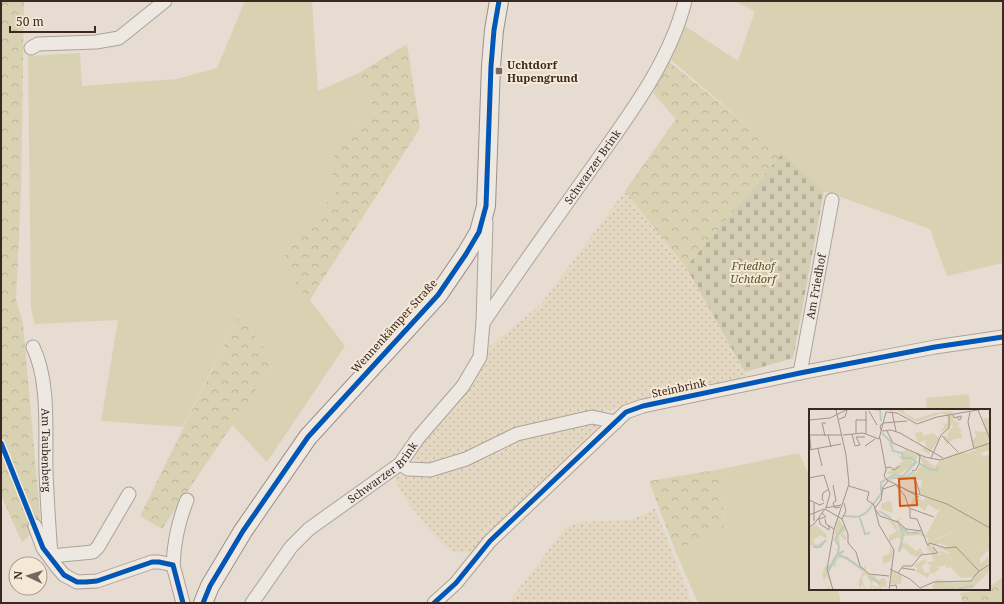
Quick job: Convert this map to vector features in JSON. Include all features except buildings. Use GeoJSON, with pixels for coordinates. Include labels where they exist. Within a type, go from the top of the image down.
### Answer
{"type":"FeatureCollection","features":[{"type":"Feature","properties":{"kind":"street"},"geometry":{"type":"LineString","coordinates":[[31,48],[38,44],[96,42],[119,38],[165,1]]}},
{"type":"Feature","properties":{"kind":"street","name":"Wennenkämper Straße"},"geometry":{"type":"LineString","coordinates":[[203,603],[213,581],[243,531],[308,437],[438,295],[479,232],[486,206],[491,66],[494,30],[499,1]]}},
{"type":"Feature","properties":{"kind":"street","name":"Schwarzer Brink"},"geometry":{"type":"LineString","coordinates":[[483,323],[535,246],[615,134],[659,66],[671,40],[685,1]]}},
{"type":"Feature","properties":{"kind":"street","name":"Am Friedhof"},"geometry":{"type":"LineString","coordinates":[[800,373],[832,200]]}},
{"type":"Feature","properties":{"kind":"street","name":"Schwarzer Brink"},"geometry":{"type":"LineString","coordinates":[[252,603],[291,547],[305,533],[400,464],[418,438],[463,386],[480,357],[483,323],[486,206]]}},
{"type":"Feature","properties":{"kind":"street","name":"Steinbrink"},"geometry":{"type":"LineString","coordinates":[[434,603],[456,582],[490,541],[626,412],[643,406],[800,373],[935,347],[1003,337]]}},
{"type":"Feature","properties":{"kind":"street","name":"Am Taubenberg"},"geometry":{"type":"LineString","coordinates":[[33,347],[40,365],[46,414],[46,471],[51,556]]}},
{"type":"Feature","properties":{"kind":"street"},"geometry":{"type":"LineString","coordinates":[[400,464],[408,469],[430,470],[466,459],[517,434],[592,418],[616,422]]}},
{"type":"Feature","properties":{"kind":"street"},"geometry":{"type":"LineString","coordinates":[[51,556],[93,552],[98,547],[129,494]]}},
{"type":"Feature","properties":{"kind":"street"},"geometry":{"type":"LineString","coordinates":[[184,603],[173,565],[175,536],[187,500]]}},
{"type":"Feature","properties":{"kind":"street"},"geometry":{"type":"LineString","coordinates":[[35,526],[43,548],[51,556],[64,575],[77,582],[97,581],[152,562],[173,565]]}},
{"type":"Feature","properties":{"kind":"shaded area"},"geometry":{"type":"Polygon","coordinates":[[[625,191],[686,267],[749,380],[551,423],[450,463],[416,464],[412,454],[485,350],[540,305],[625,191]]]}},
{"type":"Feature","properties":{"kind":"shaded area"},"geometry":{"type":"Polygon","coordinates":[[[595,422],[599,426],[599,430],[474,553],[453,552],[438,540],[410,505],[395,481],[396,476],[415,474],[502,443],[595,422]]]}},
{"type":"Feature","properties":{"kind":"shaded area"},"geometry":{"type":"Polygon","coordinates":[[[655,508],[692,603],[508,603],[566,527],[581,522],[629,520],[646,514],[655,508]]]}},
{"type":"Feature","properties":{"kind":"green space"},"geometry":{"type":"Polygon","coordinates":[[[1,1],[24,1],[21,195],[16,299],[23,324],[41,526],[22,542],[1,495],[1,1]]]}},
{"type":"Feature","properties":{"kind":"green space"},"geometry":{"type":"Polygon","coordinates":[[[245,1],[312,1],[318,91],[359,73],[376,113],[349,129],[340,188],[280,261],[345,346],[267,462],[232,425],[275,362],[239,315],[183,427],[101,421],[118,320],[35,324],[31,308],[28,56],[80,53],[82,86],[177,79],[217,68],[245,1]]]}},
{"type":"Feature","properties":{"kind":"green space"},"geometry":{"type":"Polygon","coordinates":[[[734,1],[1003,1],[1003,263],[947,276],[930,229],[824,191],[671,60],[685,26],[738,61],[755,11],[734,1]]]}},
{"type":"Feature","properties":{"kind":"green space"},"geometry":{"type":"Polygon","coordinates":[[[407,44],[420,128],[309,301],[280,261],[339,188],[329,166],[349,129],[376,113],[359,73],[407,44]]]}},
{"type":"Feature","properties":{"kind":"green space"},"geometry":{"type":"Polygon","coordinates":[[[667,60],[782,154],[686,267],[625,191],[676,119],[653,93],[667,60]]]}},
{"type":"Feature","properties":{"kind":"green space","name":"Friedhof Uchtdorf"},"geometry":{"type":"Polygon","coordinates":[[[782,154],[824,191],[793,358],[745,372],[686,267],[782,154]]]}},
{"type":"Feature","properties":{"kind":"green space"},"geometry":{"type":"Polygon","coordinates":[[[239,315],[275,362],[162,529],[140,516],[239,315]]]}},
{"type":"Feature","properties":{"kind":"green space"},"geometry":{"type":"Polygon","coordinates":[[[969,394],[970,409],[927,409],[926,398],[969,394]]]}},
{"type":"Feature","properties":{"kind":"green space"},"geometry":{"type":"Polygon","coordinates":[[[799,453],[809,475],[809,590],[838,590],[841,603],[698,603],[675,550],[724,530],[721,469],[799,453]]]}},
{"type":"Feature","properties":{"kind":"green space"},"geometry":{"type":"Polygon","coordinates":[[[721,469],[724,530],[675,550],[649,481],[721,469]]]}},
{"type":"Feature","properties":{"kind":"green space"},"geometry":{"type":"Polygon","coordinates":[[[1003,577],[1003,603],[963,603],[960,593],[990,590],[990,586],[1003,577]]]}},
{"type":"Feature","properties":{"kind":"cycle path"},"geometry":{"type":"LineString","coordinates":[[203,603],[210,586],[243,531],[308,437],[438,295],[479,232],[486,206],[491,66],[494,30],[499,1]]}},
{"type":"Feature","properties":{"kind":"cycle path"},"geometry":{"type":"LineString","coordinates":[[434,603],[456,583],[490,541],[626,412],[643,406],[800,373],[935,347],[1003,337]]}},
{"type":"Feature","properties":{"kind":"cycle path"},"geometry":{"type":"LineString","coordinates":[[1,443],[43,548],[64,575],[77,582],[97,581],[152,562],[173,565],[183,603]]}},
{"type":"Feature","properties":{"kind":"place","name":"Uchtdorf Hupengrund"},"geometry":{"type":"Point","coordinates":[499,71]}}]}
